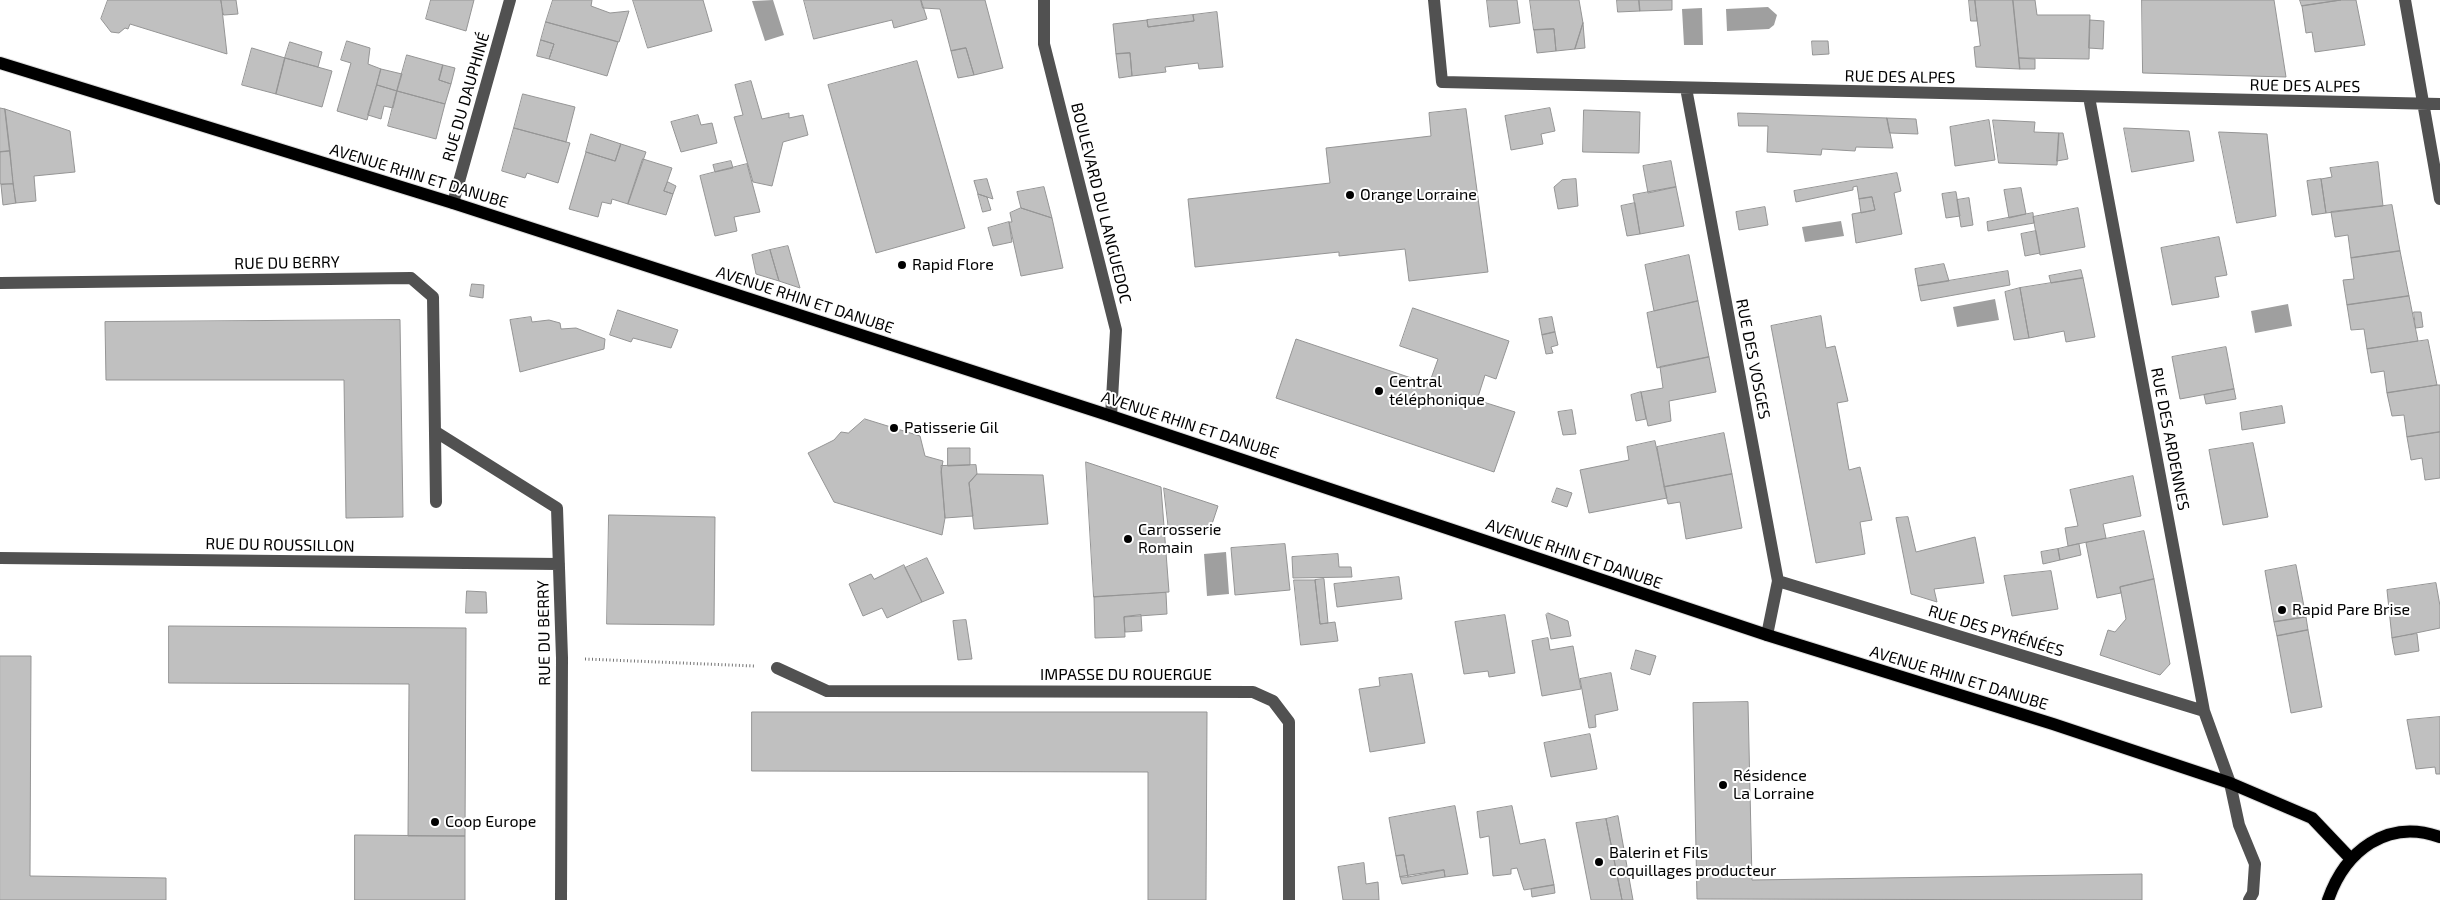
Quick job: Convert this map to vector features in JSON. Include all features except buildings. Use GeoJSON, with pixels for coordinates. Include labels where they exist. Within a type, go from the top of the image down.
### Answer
{"type":"FeatureCollection","features":[{"type":"Feature","properties":{"kind":"main road","name":"AVENUE RHIN ET DANUBE"},"geometry":{"type":"LineString","coordinates":[[0,63],[454,203],[1111,416],[1767,635],[2054,724],[2230,783],[2312,818],[2350,858]]}},
{"type":"Feature","properties":{"kind":"main road"},"geometry":{"type":"LineString","coordinates":[[2328,900],[2335,879],[2350,858],[2372,841],[2399,832],[2427,832],[2440,837]]}},
{"type":"Feature","properties":{"kind":"street","name":"RUE DU DAUPHINÉ"},"geometry":{"type":"LineString","coordinates":[[454,203],[510,0]]}},
{"type":"Feature","properties":{"kind":"street","name":"BOULEVARD DU LANGUEDOC"},"geometry":{"type":"LineString","coordinates":[[1044,0],[1044,44],[1116,330],[1111,416]]}},
{"type":"Feature","properties":{"kind":"street","name":"RUE DES ALPES"},"geometry":{"type":"LineString","coordinates":[[1434,0],[1442,82],[2440,104]]}},
{"type":"Feature","properties":{"kind":"street"},"geometry":{"type":"LineString","coordinates":[[2405,0],[2440,199]]}},
{"type":"Feature","properties":{"kind":"street","name":"RUE DES VOSGES"},"geometry":{"type":"LineString","coordinates":[[1686,88],[1778,581],[1767,635]]}},
{"type":"Feature","properties":{"kind":"street","name":"RUE DES ARDENNES"},"geometry":{"type":"LineString","coordinates":[[2089,97],[2204,711],[2230,783],[2239,825],[2255,864],[2253,893],[2249,900]]}},
{"type":"Feature","properties":{"kind":"street","name":"RUE DU BERRY"},"geometry":{"type":"LineString","coordinates":[[0,282],[411,278],[433,298],[436,502]]}},
{"type":"Feature","properties":{"kind":"street","name":"RUE DU BERRY"},"geometry":{"type":"LineString","coordinates":[[436,432],[557,508],[562,658],[561,900]]}},
{"type":"Feature","properties":{"kind":"street","name":"RUE DU ROUSSILLON"},"geometry":{"type":"LineString","coordinates":[[0,558],[559,564]]}},
{"type":"Feature","properties":{"kind":"street","name":"RUE DES PYRÉNÉES"},"geometry":{"type":"LineString","coordinates":[[1778,581],[2204,711]]}},
{"type":"Feature","properties":{"kind":"street","name":"IMPASSE DU ROUERGUE"},"geometry":{"type":"LineString","coordinates":[[777,668],[827,691],[1253,692],[1273,701],[1289,722],[1290,900]]}},
{"type":"Feature","properties":{"kind":"path"},"geometry":{"type":"LineString","coordinates":[[562,658],[777,668]]}},
{"type":"Feature","properties":{"kind":"shaded area"},"geometry":{"type":"Polygon","coordinates":[[[773,0],[784,35],[765,41],[752,1],[773,0]]]}},
{"type":"Feature","properties":{"kind":"shaded area"},"geometry":{"type":"Polygon","coordinates":[[[1768,7],[1777,15],[1774,25],[1769,29],[1727,31],[1726,9],[1768,7]]]}},
{"type":"Feature","properties":{"kind":"shaded area"},"geometry":{"type":"Polygon","coordinates":[[[1702,8],[1703,45],[1684,45],[1682,9],[1702,8]]]}},
{"type":"Feature","properties":{"kind":"shaded area"},"geometry":{"type":"Polygon","coordinates":[[[1841,221],[1844,236],[1805,242],[1802,227],[1841,221]]]}},
{"type":"Feature","properties":{"kind":"shaded area"},"geometry":{"type":"Polygon","coordinates":[[[1995,299],[1999,320],[1957,327],[1953,307],[1995,299]]]}},
{"type":"Feature","properties":{"kind":"shaded area"},"geometry":{"type":"Polygon","coordinates":[[[2288,304],[2292,326],[2255,333],[2251,311],[2288,304]]]}},
{"type":"Feature","properties":{"kind":"shaded area"},"geometry":{"type":"Polygon","coordinates":[[[1226,552],[1229,594],[1207,596],[1204,554],[1226,552]]]}},
{"type":"Feature","properties":{"kind":"place","name":"Orange Lorraine"},"geometry":{"type":"Point","coordinates":[1350,195]}},
{"type":"Feature","properties":{"kind":"place","name":"Rapid Flore"},"geometry":{"type":"Point","coordinates":[902,265]}},
{"type":"Feature","properties":{"kind":"place","name":"Central téléphonique"},"geometry":{"type":"Point","coordinates":[1379,391]}},
{"type":"Feature","properties":{"kind":"place","name":"Patisserie Gil"},"geometry":{"type":"Point","coordinates":[894,428]}},
{"type":"Feature","properties":{"kind":"place","name":"Carrosserie Romain"},"geometry":{"type":"Point","coordinates":[1128,539]}},
{"type":"Feature","properties":{"kind":"place","name":"Rapid Pare Brise"},"geometry":{"type":"Point","coordinates":[2282,610]}},
{"type":"Feature","properties":{"kind":"place","name":"Résidence La Lorraine"},"geometry":{"type":"Point","coordinates":[1723,785]}},
{"type":"Feature","properties":{"kind":"place","name":"Coop Europe"},"geometry":{"type":"Point","coordinates":[435,822]}},
{"type":"Feature","properties":{"kind":"place","name":"Balerin et Fils coquillages producteur"},"geometry":{"type":"Point","coordinates":[1599,862]}}]}
